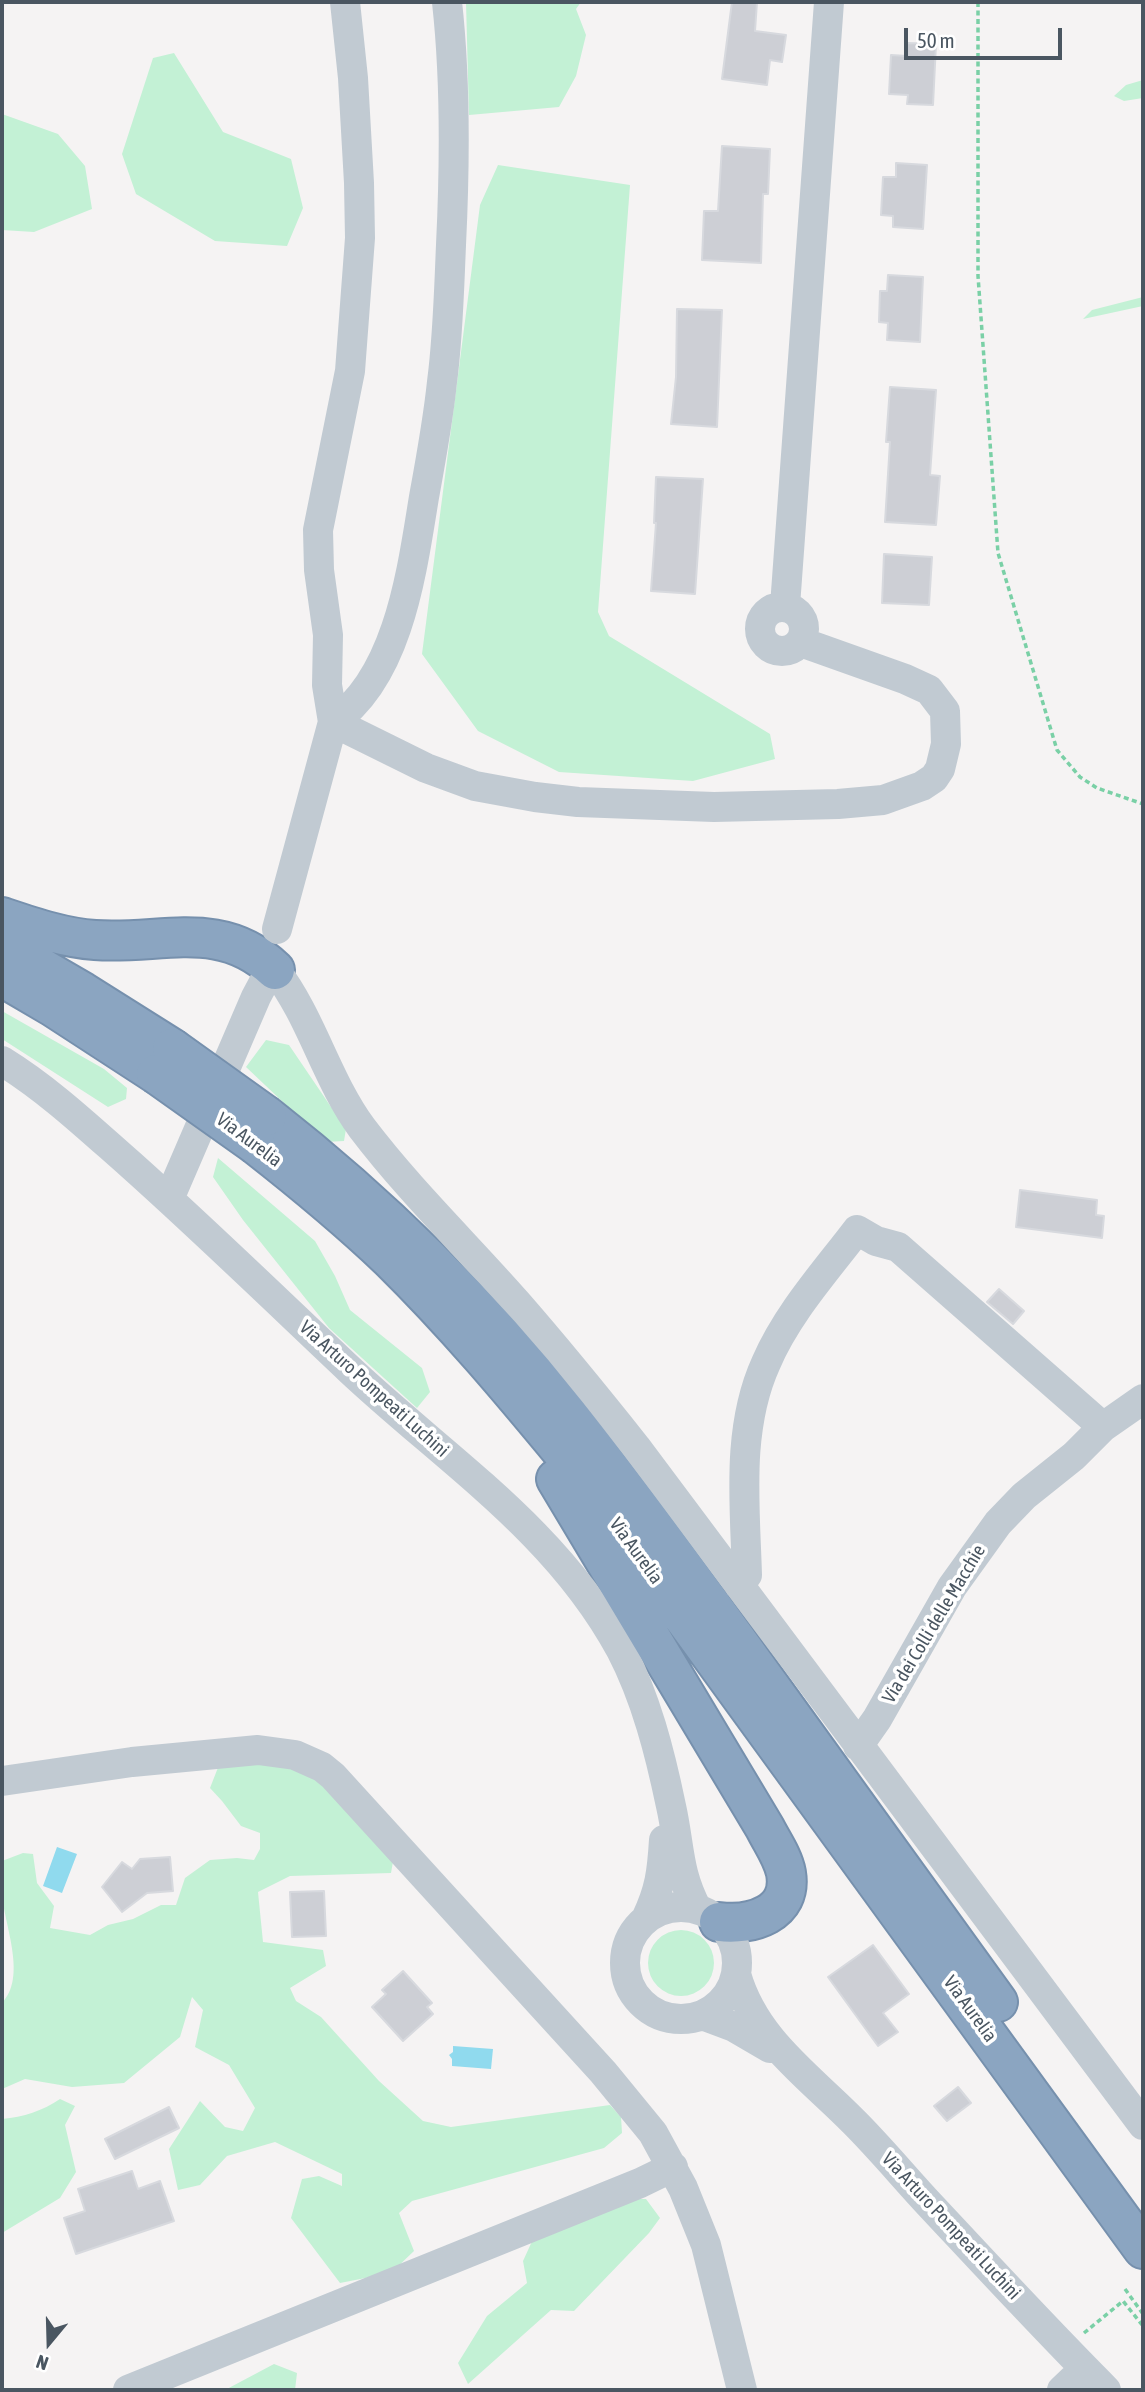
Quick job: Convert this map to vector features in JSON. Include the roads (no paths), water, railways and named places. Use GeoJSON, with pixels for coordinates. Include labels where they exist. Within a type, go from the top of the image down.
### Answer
{"type":"FeatureCollection","features":[{"type":"Feature","properties":{"kind":"highway"},"geometry":{"type":"LineString","coordinates":[[2,916],[61,934],[96,940],[187,936],[218,940],[254,953],[275,970]]}},
{"type":"Feature","properties":{"kind":"highway","name":"Via Aurelia"},"geometry":{"type":"LineString","coordinates":[[2,945],[83,992],[164,1061],[262,1130],[313,1154],[428,1258],[470,1301],[566,1412],[682,1564],[1143,2203]]}},
{"type":"Feature","properties":{"kind":"highway","name":"Via Aurelia"},"geometry":{"type":"LineString","coordinates":[[2,977],[53,1007],[164,1061]]}},
{"type":"Feature","properties":{"kind":"highway","name":"Via Aurelia"},"geometry":{"type":"LineString","coordinates":[[262,1130],[313,1191],[390,1260],[488,1363],[568,1459],[1143,2249]]}},
{"type":"Feature","properties":{"kind":"highway"},"geometry":{"type":"LineString","coordinates":[[390,1260],[427,1315],[528,1441],[565,1493],[606,1566],[765,1828],[784,1865],[785,1889],[772,1910],[762,1918],[748,1923],[708,1916]]}},
{"type":"Feature","properties":{"kind":"street"},"geometry":{"type":"LineString","coordinates":[[277,929],[333,722],[327,685],[328,635],[319,570],[318,530],[349,371],[360,238],[354,92],[345,2]]}},
{"type":"Feature","properties":{"kind":"street"},"geometry":{"type":"LineString","coordinates":[[333,722],[344,715],[376,673],[397,624],[411,578],[436,430],[447,335],[455,161],[454,74],[447,2]]}},
{"type":"Feature","properties":{"kind":"street"},"geometry":{"type":"LineString","coordinates":[[333,722],[426,768],[475,786],[578,802],[714,807],[838,804],[883,800],[922,786],[934,778],[940,769],[946,744],[945,711],[929,690],[801,642],[805,627],[803,620],[792,609],[785,607],[829,2]]}},
{"type":"Feature","properties":{"kind":"street"},"geometry":{"type":"LineString","coordinates":[[169,1199],[256,998],[264,982],[275,970],[295,999],[335,1082],[361,1127],[575,1371],[1143,2125]]}},
{"type":"Feature","properties":{"kind":"street","name":"Via Arturo Pompeati Luchini"},"geometry":{"type":"LineString","coordinates":[[2,1061],[60,1103],[169,1199],[372,1390],[517,1516],[561,1562],[621,1650],[643,1700],[672,1808],[682,1873],[708,1916]]}},
{"type":"Feature","properties":{"kind":"street"},"geometry":{"type":"LineString","coordinates":[[738,1585],[747,1575],[744,1457],[752,1404],[765,1363],[792,1315],[857,1230],[876,1241],[898,1247],[1103,1427]]}},
{"type":"Feature","properties":{"kind":"street","name":"Via dei Colli delle Macchie"},"geometry":{"type":"LineString","coordinates":[[858,1746],[877,1719],[952,1587],[986,1538],[1024,1496],[1074,1456],[1103,1427],[1143,1399]]}},
{"type":"Feature","properties":{"kind":"street"},"geometry":{"type":"LineString","coordinates":[[2,1782],[132,1762],[258,1749],[284,1752],[308,1760],[333,1776],[621,2091],[653,2133],[673,2167],[706,2245],[742,2390]]}},
{"type":"Feature","properties":{"kind":"street","name":"Via Arturo Pompeati Luchini"},"geometry":{"type":"LineString","coordinates":[[646,1919],[662,1878],[664,1777]]}},
{"type":"Feature","properties":{"kind":"street"},"geometry":{"type":"LineString","coordinates":[[680,1907],[708,1916],[728,1933],[734,1946],[736,1974],[729,1991],[717,2006],[702,2015],[684,2019],[667,2017],[650,2010],[637,1998],[628,1983],[624,1966],[626,1948],[634,1932],[646,1919],[662,1910],[680,1907]]}},
{"type":"Feature","properties":{"kind":"street","name":"Via Arturo Pompeati Luchini"},"geometry":{"type":"LineString","coordinates":[[736,1974],[741,1991],[758,2023],[794,2066],[854,2122],[1106,2390]]}},
{"type":"Feature","properties":{"kind":"street","name":"Via Arturo Pompeati Luchini"},"geometry":{"type":"LineString","coordinates":[[702,2015],[750,2035],[794,2066]]}},
{"type":"Feature","properties":{"kind":"street"},"geometry":{"type":"LineString","coordinates":[[128,2390],[345,2304],[673,2167]]}},
{"type":"Feature","properties":{"kind":"street"},"geometry":{"type":"LineString","coordinates":[[1062,2390],[1075,2358]]}},
{"type":"Feature","properties":{"kind":"water"},"geometry":{"type":"Polygon","coordinates":[[[57,1847],[77,1854],[62,1893],[43,1886],[57,1847]]]}},
{"type":"Feature","properties":{"kind":"water"},"geometry":{"type":"Polygon","coordinates":[[[453,2046],[493,2049],[491,2069],[452,2066],[449,2055],[453,2052],[453,2046]]]}}]}
